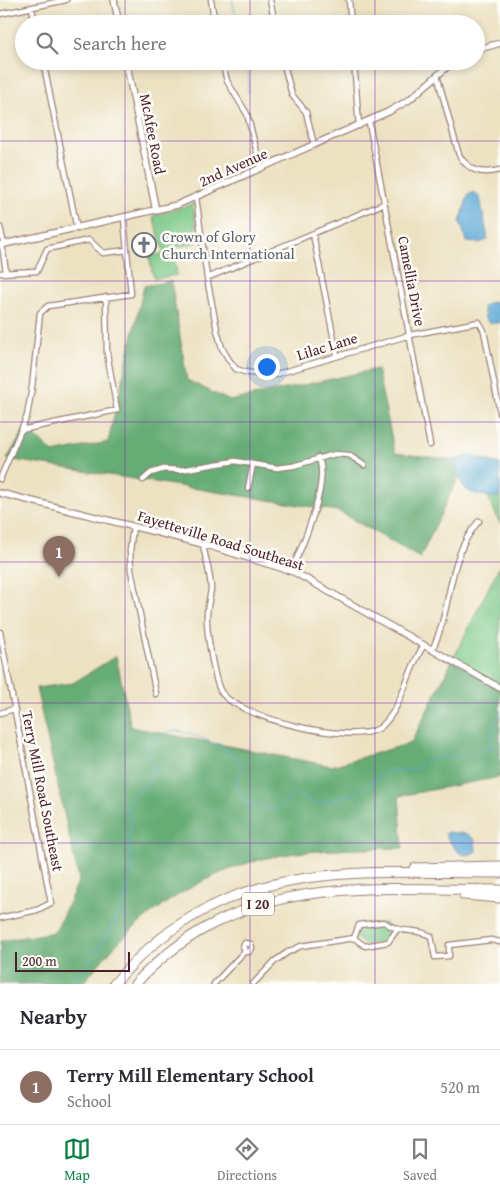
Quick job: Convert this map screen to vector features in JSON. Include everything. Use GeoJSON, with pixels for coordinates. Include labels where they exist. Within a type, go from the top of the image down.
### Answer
{"type":"FeatureCollection","features":[{"type":"Feature","properties":{"kind":"highway"},"geometry":{"type":"LineString","coordinates":[[340,874],[430,867],[500,866]]}},
{"type":"Feature","properties":{"kind":"highway","name":"I 20"},"geometry":{"type":"LineString","coordinates":[[114,984],[129,966],[173,928],[218,902],[266,884],[307,876],[340,874],[500,873]]}},
{"type":"Feature","properties":{"kind":"highway"},"geometry":{"type":"LineString","coordinates":[[404,889],[500,898]]}},
{"type":"Feature","properties":{"kind":"highway","name":"I 20"},"geometry":{"type":"LineString","coordinates":[[135,984],[161,958],[191,936],[245,908],[280,898],[317,892],[404,889],[500,890]]}},
{"type":"Feature","properties":{"kind":"street"},"geometry":{"type":"LineString","coordinates":[[0,14],[66,0]]}},
{"type":"Feature","properties":{"kind":"street"},"geometry":{"type":"LineString","coordinates":[[114,0],[117,15]]}},
{"type":"Feature","properties":{"kind":"street"},"geometry":{"type":"LineString","coordinates":[[211,0],[214,15]]}},
{"type":"Feature","properties":{"kind":"street"},"geometry":{"type":"LineString","coordinates":[[270,0],[273,15]]}},
{"type":"Feature","properties":{"kind":"street"},"geometry":{"type":"LineString","coordinates":[[349,0],[350,15]]}},
{"type":"Feature","properties":{"kind":"street"},"geometry":{"type":"LineString","coordinates":[[32,8],[33,15]]}},
{"type":"Feature","properties":{"kind":"street"},"geometry":{"type":"LineString","coordinates":[[485,47],[499,43],[500,50]]}},
{"type":"Feature","properties":{"kind":"street"},"geometry":{"type":"LineString","coordinates":[[45,70],[77,229]]}},
{"type":"Feature","properties":{"kind":"street","name":"McAfee Road"},"geometry":{"type":"LineString","coordinates":[[128,70],[156,211]]}},
{"type":"Feature","properties":{"kind":"street"},"geometry":{"type":"LineString","coordinates":[[224,70],[227,81],[247,114],[261,168]]}},
{"type":"Feature","properties":{"kind":"street"},"geometry":{"type":"LineString","coordinates":[[285,70],[292,95],[306,112],[314,145]]}},
{"type":"Feature","properties":{"kind":"street"},"geometry":{"type":"LineString","coordinates":[[355,70],[359,126]]}},
{"type":"Feature","properties":{"kind":"street","name":"2nd Avenue"},"geometry":{"type":"LineString","coordinates":[[2,245],[156,211],[196,197],[368,122],[409,100],[443,70]]}},
{"type":"Feature","properties":{"kind":"street"},"geometry":{"type":"LineString","coordinates":[[437,75],[458,155],[466,166],[480,173],[500,170]]}},
{"type":"Feature","properties":{"kind":"street","name":"Camellia Drive"},"geometry":{"type":"LineString","coordinates":[[368,122],[430,445]]}},
{"type":"Feature","properties":{"kind":"street","name":"Lilac Lane"},"geometry":{"type":"LineString","coordinates":[[196,197],[207,278],[222,348],[236,369],[270,376],[410,335],[479,322],[484,331],[500,413]]}},
{"type":"Feature","properties":{"kind":"street"},"geometry":{"type":"LineString","coordinates":[[207,278],[384,204]]}},
{"type":"Feature","properties":{"kind":"street"},"geometry":{"type":"LineString","coordinates":[[0,479],[27,416],[40,313],[48,306],[131,294],[124,218]]}},
{"type":"Feature","properties":{"kind":"street"},"geometry":{"type":"LineString","coordinates":[[0,227],[3,273],[37,271],[47,249],[89,240],[103,253],[127,250]]}},
{"type":"Feature","properties":{"kind":"street"},"geometry":{"type":"LineString","coordinates":[[313,234],[337,355]]}},
{"type":"Feature","properties":{"kind":"street"},"geometry":{"type":"LineString","coordinates":[[21,430],[117,410],[106,353],[106,297]]}},
{"type":"Feature","properties":{"kind":"street"},"geometry":{"type":"LineString","coordinates":[[142,480],[164,469],[180,470],[235,461],[277,468],[293,466],[318,457],[335,454],[349,455],[364,465]]}},
{"type":"Feature","properties":{"kind":"street"},"geometry":{"type":"LineString","coordinates":[[291,571],[299,552],[322,479],[321,463],[318,457]]}},
{"type":"Feature","properties":{"kind":"street"},"geometry":{"type":"LineString","coordinates":[[248,488],[253,464]]}},
{"type":"Feature","properties":{"kind":"street","name":"Fayetteville Road Southeast"},"geometry":{"type":"LineString","coordinates":[[0,493],[203,544],[291,571],[343,597],[500,688]]}},
{"type":"Feature","properties":{"kind":"street"},"geometry":{"type":"LineString","coordinates":[[432,650],[441,631],[454,566],[470,531],[479,521]]}},
{"type":"Feature","properties":{"kind":"street"},"geometry":{"type":"LineString","coordinates":[[133,526],[130,551],[131,570],[156,694]]}},
{"type":"Feature","properties":{"kind":"street"},"geometry":{"type":"LineString","coordinates":[[203,544],[211,588],[207,616],[208,632],[220,691],[234,704],[272,719],[323,732],[360,734],[373,732],[381,727],[393,711],[424,645]]}},
{"type":"Feature","properties":{"kind":"street","name":"Terry Mill Road Southeast"},"geometry":{"type":"LineString","coordinates":[[0,632],[51,903],[37,910],[0,918]]}},
{"type":"Feature","properties":{"kind":"street"},"geometry":{"type":"LineString","coordinates":[[0,713],[14,709]]}},
{"type":"Feature","properties":{"kind":"street"},"geometry":{"type":"LineString","coordinates":[[354,938],[359,925],[384,922],[396,931],[420,931],[431,936],[435,957],[449,956],[449,944],[491,940],[500,942]]}},
{"type":"Feature","properties":{"kind":"street"},"geometry":{"type":"LineString","coordinates":[[253,984],[275,961],[301,946],[354,938],[365,946],[388,942],[396,931]]}},
{"type":"Feature","properties":{"kind":"street"},"geometry":{"type":"LineString","coordinates":[[214,984],[245,951]]}},
{"type":"Feature","properties":{"kind":"green space"},"geometry":{"type":"Polygon","coordinates":[[[193,204],[198,242],[173,248],[177,275],[154,279],[149,257],[164,253],[153,216],[193,204]]]}},
{"type":"Feature","properties":{"kind":"green space"},"geometry":{"type":"Polygon","coordinates":[[[171,281],[187,380],[230,401],[377,369],[395,453],[466,461],[420,558],[338,511],[7,459],[26,427],[53,453],[108,442],[144,286],[171,281]]]}},
{"type":"Feature","properties":{"kind":"green space"},"geometry":{"type":"Polygon","coordinates":[[[500,477],[500,524],[484,487],[500,477]]]}},
{"type":"Feature","properties":{"kind":"green space"},"geometry":{"type":"Polygon","coordinates":[[[500,565],[500,690],[452,661],[500,565]]]}},
{"type":"Feature","properties":{"kind":"green space"},"geometry":{"type":"Polygon","coordinates":[[[116,656],[131,727],[331,766],[411,743],[452,661],[500,690],[500,777],[399,796],[403,848],[297,853],[249,863],[203,881],[181,893],[141,922],[112,949],[82,984],[0,984],[0,941],[55,932],[79,880],[36,688],[73,683],[116,656]]]}},
{"type":"Feature","properties":{"kind":"green space"},"geometry":{"type":"Polygon","coordinates":[[[384,923],[395,931],[387,941],[365,945],[355,937],[360,926],[384,923]]]}},
{"type":"Feature","properties":{"kind":"water"},"geometry":{"type":"Polygon","coordinates":[[[474,192],[480,197],[488,240],[479,243],[467,242],[460,222],[468,195],[474,192]]]}},
{"type":"Feature","properties":{"kind":"water"},"geometry":{"type":"Polygon","coordinates":[[[491,302],[500,304],[500,323],[489,323],[485,319],[483,306],[491,302]]]}},
{"type":"Feature","properties":{"kind":"water"},"geometry":{"type":"Polygon","coordinates":[[[470,456],[500,464],[500,494],[497,498],[472,493],[463,486],[455,463],[458,459],[470,456]]]}},
{"type":"Feature","properties":{"kind":"water"},"geometry":{"type":"Polygon","coordinates":[[[447,832],[468,834],[475,840],[476,851],[466,855],[461,854],[445,834],[447,832]]]}},
{"type":"Feature","properties":{"kind":"waterway"},"geometry":{"type":"LineString","coordinates":[[232,0],[236,15]]}},
{"type":"Feature","properties":{"kind":"waterway"},"geometry":{"type":"LineString","coordinates":[[248,70],[248,93]]}},
{"type":"Feature","properties":{"kind":"waterway"},"geometry":{"type":"LineString","coordinates":[[65,984],[77,974],[98,949],[114,922],[133,878],[129,845],[131,820],[128,818],[127,806],[134,795],[148,784],[151,774],[155,770],[148,753],[147,744],[156,738],[174,731],[181,732],[201,738],[224,749],[239,762],[241,770],[236,787],[247,805],[276,809],[293,796],[298,795],[317,804],[331,801],[339,797],[361,792],[372,781],[391,770],[415,770],[433,759],[460,756],[490,749],[494,722],[500,714]]}},
{"type":"Feature","properties":{"kind":"place","name":"Crown of Glory Church International"},"geometry":{"type":"Point","coordinates":[144,245]}},
{"type":"Feature","properties":{"kind":"place","name":"Terry Mill Elementary School"},"geometry":{"type":"Point","coordinates":[59,577]}}]}
